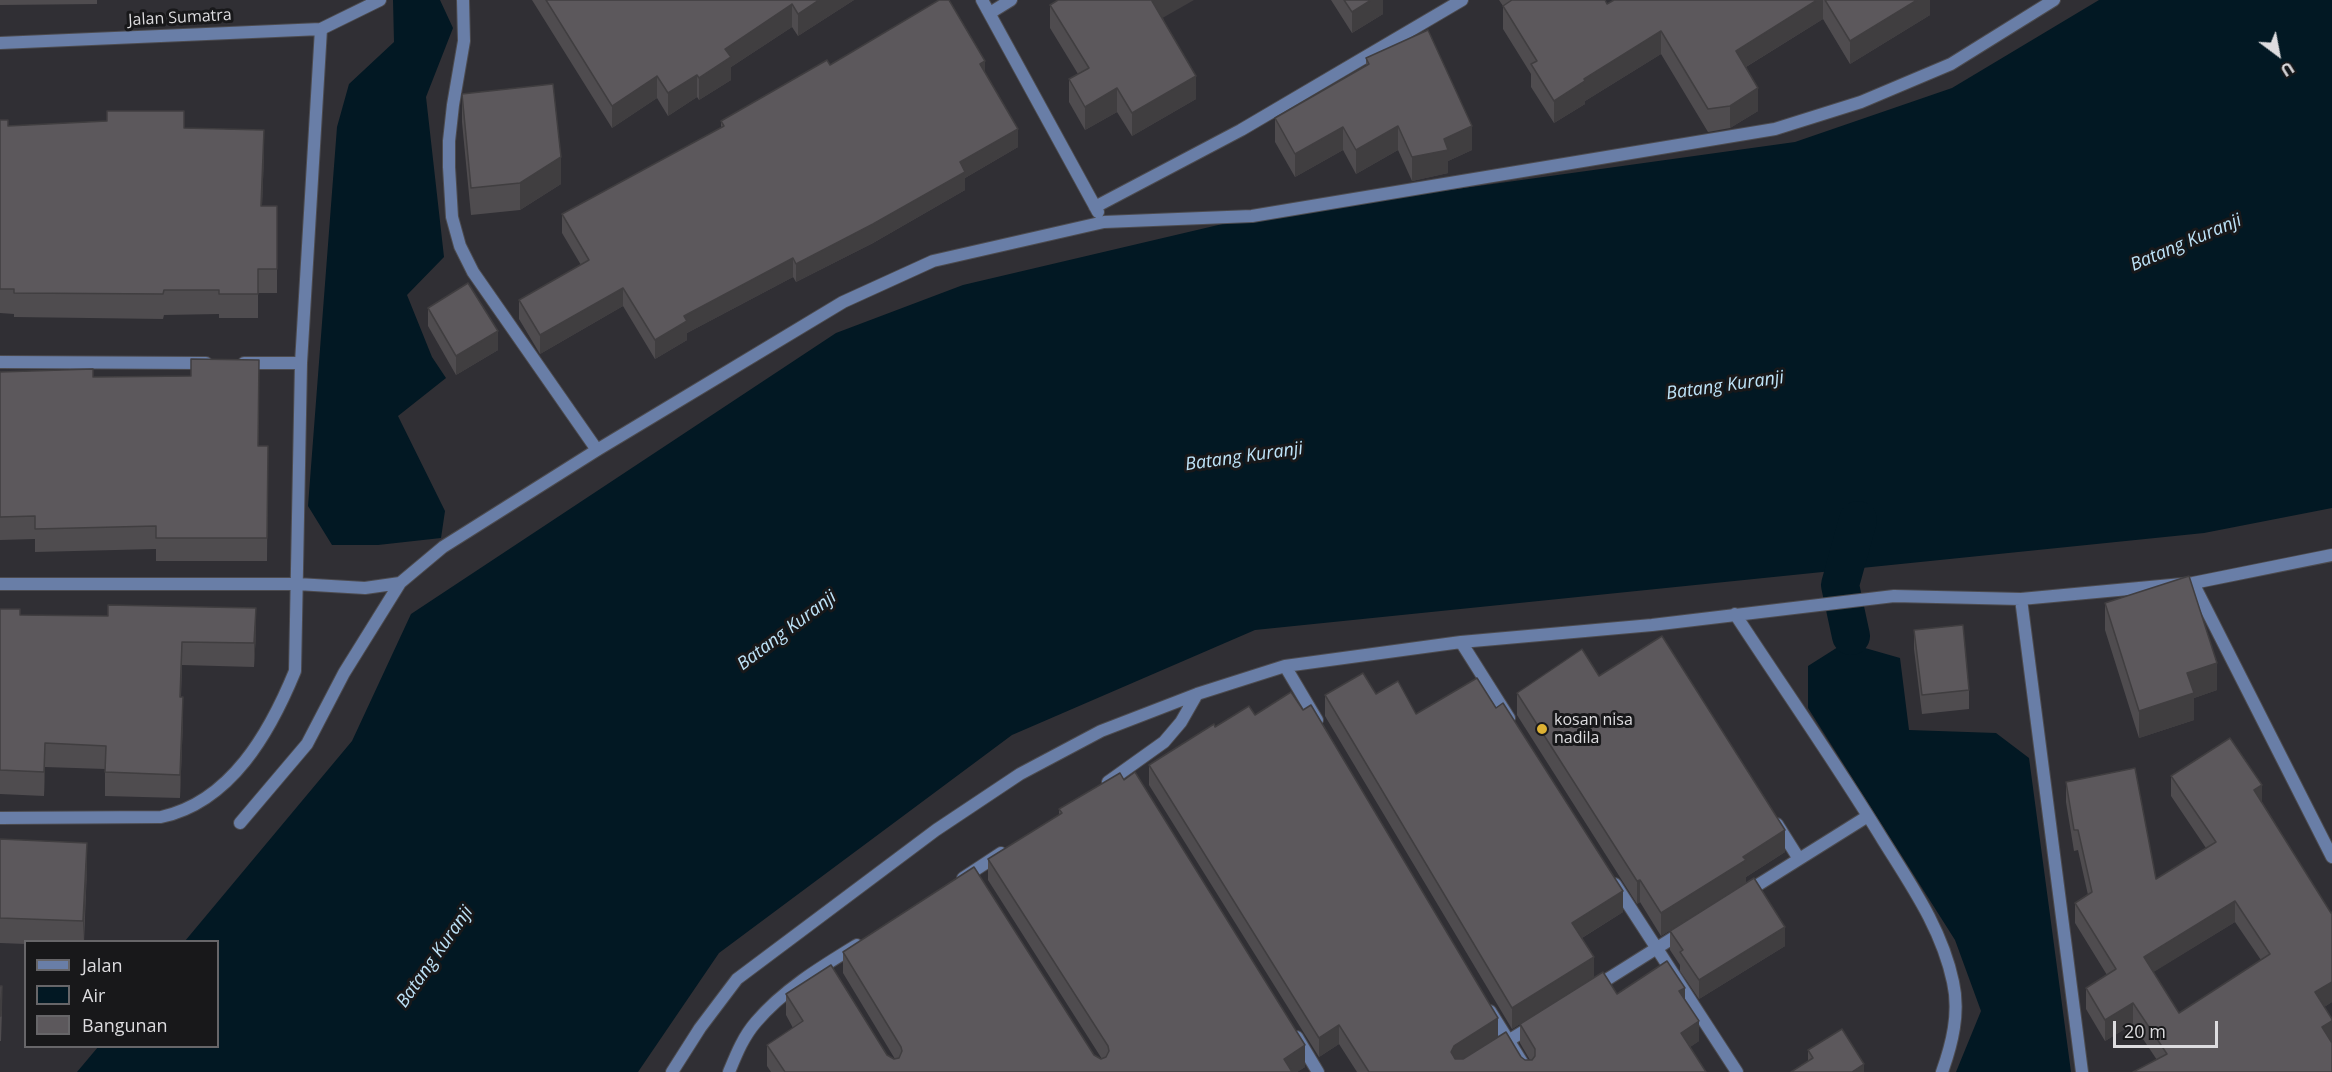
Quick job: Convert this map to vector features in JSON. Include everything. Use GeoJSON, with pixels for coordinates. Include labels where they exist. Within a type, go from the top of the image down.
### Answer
{"type":"FeatureCollection","features":[{"type":"Feature","properties":{"kind":"street","name":"Jalan Sumatra"},"geometry":{"type":"LineString","coordinates":[[0,43],[321,29],[356,8],[380,0]]}},
{"type":"Feature","properties":{"kind":"street"},"geometry":{"type":"LineString","coordinates":[[462,0],[464,41],[449,141],[452,217],[460,246],[473,273],[597,450]]}},
{"type":"Feature","properties":{"kind":"street"},"geometry":{"type":"LineString","coordinates":[[982,0],[1104,222]]}},
{"type":"Feature","properties":{"kind":"street"},"geometry":{"type":"LineString","coordinates":[[990,13],[1011,0]]}},
{"type":"Feature","properties":{"kind":"street"},"geometry":{"type":"LineString","coordinates":[[1095,207],[1241,130],[1462,0]]}},
{"type":"Feature","properties":{"kind":"street"},"geometry":{"type":"LineString","coordinates":[[240,823],[307,744],[344,673],[400,583],[443,547],[597,450],[843,302],[913,270],[933,261],[1104,222],[1252,216],[1775,129],[1861,102],[1951,64],[2054,0]]}},
{"type":"Feature","properties":{"kind":"street"},"geometry":{"type":"LineString","coordinates":[[0,818],[161,817],[179,813],[207,799],[225,783],[258,745],[280,709],[295,671],[301,363],[321,29]]}},
{"type":"Feature","properties":{"kind":"street"},"geometry":{"type":"LineString","coordinates":[[0,362],[301,363]]}},
{"type":"Feature","properties":{"kind":"street"},"geometry":{"type":"LineString","coordinates":[[672,1072],[700,1028],[736,979],[936,830],[1020,774],[1101,732],[1197,694],[1286,666],[1461,642],[1655,630],[1735,614],[1894,596],[2021,599],[2193,583],[2332,555]]}},
{"type":"Feature","properties":{"kind":"street"},"geometry":{"type":"LineString","coordinates":[[0,584],[297,584],[365,588],[400,583]]}},
{"type":"Feature","properties":{"kind":"street"},"geometry":{"type":"LineString","coordinates":[[2193,583],[2332,856]]}},
{"type":"Feature","properties":{"kind":"street"},"geometry":{"type":"LineString","coordinates":[[2021,599],[2082,1072]]}},
{"type":"Feature","properties":{"kind":"street"},"geometry":{"type":"LineString","coordinates":[[1735,614],[1868,816],[1932,920],[1946,953],[1954,985],[1956,1020],[1950,1051],[1942,1072]]}},
{"type":"Feature","properties":{"kind":"street"},"geometry":{"type":"LineString","coordinates":[[1461,642],[1517,731]]}},
{"type":"Feature","properties":{"kind":"street"},"geometry":{"type":"LineString","coordinates":[[1286,666],[1321,727]]}},
{"type":"Feature","properties":{"kind":"street"},"geometry":{"type":"LineString","coordinates":[[1100,788],[1132,773],[1164,742],[1181,722],[1197,694]]}},
{"type":"Feature","properties":{"kind":"street"},"geometry":{"type":"LineString","coordinates":[[1768,810],[1799,859]]}},
{"type":"Feature","properties":{"kind":"street"},"geometry":{"type":"LineString","coordinates":[[1732,901],[1868,816]]}},
{"type":"Feature","properties":{"kind":"street"},"geometry":{"type":"LineString","coordinates":[[953,884],[976,877],[1012,846]]}},
{"type":"Feature","properties":{"kind":"street"},"geometry":{"type":"LineString","coordinates":[[1605,870],[1737,1072]]}},
{"type":"Feature","properties":{"kind":"street"},"geometry":{"type":"LineString","coordinates":[[1587,992],[1694,925]]}},
{"type":"Feature","properties":{"kind":"street"},"geometry":{"type":"LineString","coordinates":[[729,1072],[738,1049],[755,1023],[782,996],[830,968],[866,939]]}},
{"type":"Feature","properties":{"kind":"street"},"geometry":{"type":"LineString","coordinates":[[1484,1001],[1528,1072]]}},
{"type":"Feature","properties":{"kind":"street"},"geometry":{"type":"LineString","coordinates":[[1488,1053],[1547,1017]]}},
{"type":"Feature","properties":{"kind":"street"},"geometry":{"type":"LineString","coordinates":[[1287,1021],[1318,1072]]}},
{"type":"Feature","properties":{"kind":"water"},"geometry":{"type":"Polygon","coordinates":[[[393,0],[440,0],[453,28],[426,97],[444,257],[407,295],[432,357],[446,378],[398,416],[445,511],[441,538],[378,545],[332,545],[308,506],[337,127],[349,84],[394,42],[393,0]]]}},
{"type":"Feature","properties":{"kind":"water","name":"Batang Kuranji"},"geometry":{"type":"Polygon","coordinates":[[[2099,0],[2332,0],[2332,508],[2204,533],[1255,630],[1012,735],[719,953],[638,1072],[77,1072],[97,1048],[219,1048],[219,940],[186,940],[352,741],[411,614],[836,333],[963,285],[1248,218],[1795,142],[1952,88],[2099,0]]]}},
{"type":"Feature","properties":{"kind":"water"},"geometry":{"type":"Polygon","coordinates":[[[1840,585],[1858,646],[1900,658],[1909,730],[1996,733],[2029,758],[2071,1072],[1956,1072],[1981,1011],[1955,940],[1808,708],[1808,666],[1838,647],[1840,585]]]}},
{"type":"Feature","properties":{"kind":"building"},"geometry":{"type":"Polygon","coordinates":[[[546,0],[819,0],[798,14],[792,4],[725,49],[731,57],[699,78],[697,75],[668,93],[657,76],[612,106],[546,0]]]}},
{"type":"Feature","properties":{"kind":"building"},"geometry":{"type":"Polygon","coordinates":[[[939,0],[949,0],[985,61],[980,64],[1018,129],[960,162],[965,172],[796,264],[793,258],[684,316],[687,321],[655,340],[623,288],[540,335],[519,300],[589,260],[562,214],[724,126],[721,121],[827,60],[830,65],[939,0]]]}},
{"type":"Feature","properties":{"kind":"building"},"geometry":{"type":"Polygon","coordinates":[[[1058,0],[1154,0],[1152,1],[1196,76],[1132,113],[1117,88],[1085,107],[1069,79],[1089,68],[1050,5],[1058,0]]]}},
{"type":"Feature","properties":{"kind":"building"},"geometry":{"type":"Polygon","coordinates":[[[1344,0],[1371,0],[1352,12],[1344,0]]]}},
{"type":"Feature","properties":{"kind":"building"},"geometry":{"type":"Polygon","coordinates":[[[1512,0],[1605,0],[1607,4],[1614,0],[1817,0],[1736,51],[1758,88],[1730,106],[1708,109],[1661,31],[1584,79],[1585,81],[1554,101],[1531,64],[1537,61],[1503,6],[1512,0]]]}},
{"type":"Feature","properties":{"kind":"building"},"geometry":{"type":"Polygon","coordinates":[[[1825,0],[1917,0],[1850,41],[1825,0]]]}},
{"type":"Feature","properties":{"kind":"building"},"geometry":{"type":"Polygon","coordinates":[[[1428,30],[1472,126],[1444,139],[1448,150],[1412,157],[1398,126],[1356,150],[1343,127],[1295,154],[1275,118],[1369,64],[1366,58],[1428,30]]]}},
{"type":"Feature","properties":{"kind":"building"},"geometry":{"type":"Polygon","coordinates":[[[553,84],[561,157],[520,183],[471,188],[462,94],[553,84]]]}},
{"type":"Feature","properties":{"kind":"building"},"geometry":{"type":"Polygon","coordinates":[[[107,111],[184,111],[184,128],[264,130],[261,206],[277,206],[277,269],[258,269],[258,294],[219,294],[219,290],[164,290],[163,294],[14,293],[14,289],[0,289],[0,120],[8,120],[8,126],[107,121],[107,111]]]}},
{"type":"Feature","properties":{"kind":"building"},"geometry":{"type":"Polygon","coordinates":[[[468,283],[498,331],[456,356],[428,308],[468,283]]]}},
{"type":"Feature","properties":{"kind":"building"},"geometry":{"type":"Polygon","coordinates":[[[191,359],[259,360],[258,446],[268,446],[267,538],[156,538],[156,526],[35,529],[35,516],[0,517],[0,372],[93,369],[93,377],[191,376],[191,359]]]}},
{"type":"Feature","properties":{"kind":"building"},"geometry":{"type":"Polygon","coordinates":[[[2189,576],[2217,663],[2187,673],[2194,693],[2139,711],[2105,603],[2189,576]]]}},
{"type":"Feature","properties":{"kind":"building"},"geometry":{"type":"Polygon","coordinates":[[[108,605],[256,608],[254,643],[182,642],[180,697],[183,697],[180,775],[105,772],[106,746],[45,743],[44,772],[0,770],[0,609],[20,609],[20,615],[108,616],[108,605]]]}},
{"type":"Feature","properties":{"kind":"building"},"geometry":{"type":"Polygon","coordinates":[[[1963,625],[1969,690],[1922,695],[1914,630],[1963,625]]]}},
{"type":"Feature","properties":{"kind":"building"},"geometry":{"type":"Polygon","coordinates":[[[1662,636],[1785,830],[1743,857],[1746,860],[1661,913],[1640,880],[1637,881],[1517,693],[1582,649],[1599,676],[1662,636]]]}},
{"type":"Feature","properties":{"kind":"building"},"geometry":{"type":"Polygon","coordinates":[[[1363,673],[1376,694],[1398,681],[1416,714],[1477,678],[1496,708],[1503,703],[1623,891],[1572,923],[1594,957],[1512,1008],[1325,695],[1363,673]]]}},
{"type":"Feature","properties":{"kind":"building"},"geometry":{"type":"Polygon","coordinates":[[[1291,692],[1303,710],[1311,705],[1498,1018],[1454,1046],[1451,1052],[1455,1059],[1463,1059],[1506,1032],[1521,1057],[1525,1060],[1532,1060],[1535,1056],[1535,1049],[1520,1024],[1603,972],[1617,994],[1667,961],[1685,988],[1679,991],[1699,1021],[1681,1033],[1706,1072],[1369,1072],[1339,1025],[1319,1038],[1149,765],[1214,724],[1215,727],[1249,706],[1255,715],[1291,692]]]}},
{"type":"Feature","properties":{"kind":"building"},"geometry":{"type":"Polygon","coordinates":[[[2230,738],[2262,785],[2254,790],[2332,912],[2332,982],[2315,992],[2332,1019],[2322,1027],[2332,1043],[2332,1072],[2133,1072],[2167,1054],[2133,1003],[2105,1020],[2086,988],[2116,969],[2075,903],[2092,892],[2078,830],[2074,830],[2066,782],[2135,768],[2156,879],[2216,842],[2171,776],[2230,738]],[[2235,901],[2144,957],[2179,1013],[2270,954],[2235,901]]]}},
{"type":"Feature","properties":{"kind":"building"},"geometry":{"type":"Polygon","coordinates":[[[1135,772],[1305,1045],[1284,1059],[1292,1072],[785,1072],[767,1045],[803,1021],[786,994],[831,965],[887,1055],[894,1059],[899,1058],[901,1047],[843,952],[974,867],[1094,1055],[1101,1059],[1106,1057],[1109,1051],[1108,1046],[988,859],[1062,813],[1059,809],[1120,773],[1124,780],[1135,772]]]}},
{"type":"Feature","properties":{"kind":"building"},"geometry":{"type":"Polygon","coordinates":[[[0,839],[87,843],[83,921],[0,918],[0,839]]]}},
{"type":"Feature","properties":{"kind":"building"},"geometry":{"type":"Polygon","coordinates":[[[1754,878],[1785,927],[1699,980],[1680,952],[1683,950],[1670,931],[1754,878]]]}},
{"type":"Feature","properties":{"kind":"building"},"geometry":{"type":"Polygon","coordinates":[[[0,986],[2,986],[1,1016],[0,1016],[0,986]]]}},
{"type":"Feature","properties":{"kind":"building"},"geometry":{"type":"Polygon","coordinates":[[[1842,1029],[1864,1064],[1852,1072],[1791,1072],[1813,1058],[1808,1050],[1842,1029]]]}},
{"type":"Feature","properties":{"kind":"waterway"},"geometry":{"type":"LineString","coordinates":[[1851,636],[1840,585],[1858,520]]}},
{"type":"Feature","properties":{"kind":"place","name":"kosan nisa nadila"},"geometry":{"type":"Point","coordinates":[1542,729]}}]}
